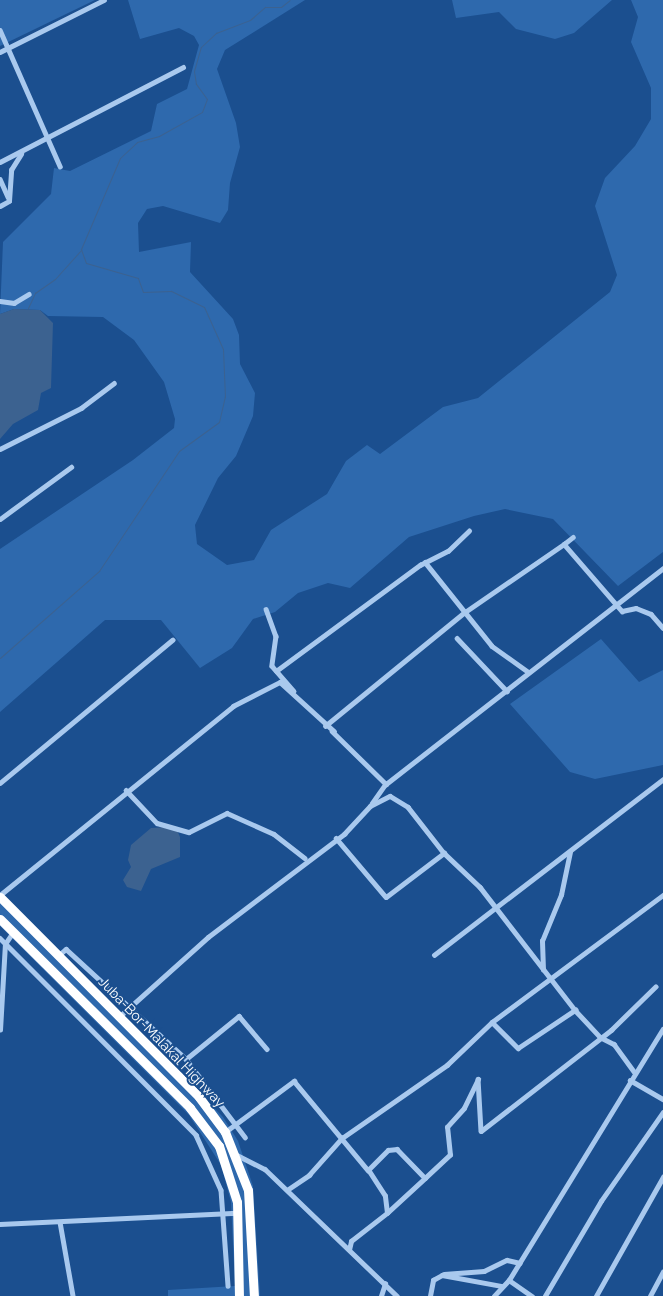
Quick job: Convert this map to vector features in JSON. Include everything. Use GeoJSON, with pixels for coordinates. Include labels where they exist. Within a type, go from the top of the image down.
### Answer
{"type":"FeatureCollection","features":[{"type":"Feature","properties":{"kind":"highway","name":"Juba-Bor-Malakal Highway"},"geometry":{"type":"LineString","coordinates":[[0,896],[199,1097],[225,1132],[237,1155],[252,1216],[254,1296]]}},
{"type":"Feature","properties":{"kind":"highway","name":"Juba-Bor-Malakal Highway"},"geometry":{"type":"LineString","coordinates":[[0,919],[204,1124],[226,1162],[238,1213],[239,1296]]}},
{"type":"Feature","properties":{"kind":"street"},"geometry":{"type":"LineString","coordinates":[[0,52],[104,0]]}},
{"type":"Feature","properties":{"kind":"street"},"geometry":{"type":"LineString","coordinates":[[0,30],[60,166]]}},
{"type":"Feature","properties":{"kind":"street"},"geometry":{"type":"LineString","coordinates":[[0,162],[183,67]]}},
{"type":"Feature","properties":{"kind":"street"},"geometry":{"type":"LineString","coordinates":[[9,201],[14,162],[24,150]]}},
{"type":"Feature","properties":{"kind":"street"},"geometry":{"type":"LineString","coordinates":[[0,179],[9,201]]}},
{"type":"Feature","properties":{"kind":"street"},"geometry":{"type":"LineString","coordinates":[[0,206],[9,201]]}},
{"type":"Feature","properties":{"kind":"street"},"geometry":{"type":"LineString","coordinates":[[0,302],[14,303],[29,294]]}},
{"type":"Feature","properties":{"kind":"street"},"geometry":{"type":"LineString","coordinates":[[0,449],[81,408],[114,383]]}},
{"type":"Feature","properties":{"kind":"street"},"geometry":{"type":"LineString","coordinates":[[0,519],[72,467]]}},
{"type":"Feature","properties":{"kind":"street"},"geometry":{"type":"LineString","coordinates":[[276,671],[425,562],[448,551],[469,531]]}},
{"type":"Feature","properties":{"kind":"street"},"geometry":{"type":"LineString","coordinates":[[325,726],[465,612],[573,537]]}},
{"type":"Feature","properties":{"kind":"street"},"geometry":{"type":"LineString","coordinates":[[564,544],[622,611],[636,608],[651,614],[663,628]]}},
{"type":"Feature","properties":{"kind":"street"},"geometry":{"type":"LineString","coordinates":[[425,562],[492,646],[527,671]]}},
{"type":"Feature","properties":{"kind":"street"},"geometry":{"type":"LineString","coordinates":[[120,1016],[208,937],[336,838],[370,806],[386,784],[507,691],[527,671],[663,568]]}},
{"type":"Feature","properties":{"kind":"street"},"geometry":{"type":"LineString","coordinates":[[266,609],[274,621],[272,666],[325,726],[386,784]]}},
{"type":"Feature","properties":{"kind":"street"},"geometry":{"type":"LineString","coordinates":[[457,638],[507,691]]}},
{"type":"Feature","properties":{"kind":"street"},"geometry":{"type":"LineString","coordinates":[[0,783],[172,640]]}},
{"type":"Feature","properties":{"kind":"street"},"geometry":{"type":"LineString","coordinates":[[0,896],[126,790],[234,706],[280,682],[334,731]]}},
{"type":"Feature","properties":{"kind":"street"},"geometry":{"type":"LineString","coordinates":[[434,955],[663,779]]}},
{"type":"Feature","properties":{"kind":"street"},"geometry":{"type":"LineString","coordinates":[[126,790],[157,823],[189,832],[227,813],[274,834],[305,858]]}},
{"type":"Feature","properties":{"kind":"street"},"geometry":{"type":"LineString","coordinates":[[370,806],[390,796],[408,807],[444,853],[480,887],[493,908],[575,1010],[600,1037],[614,1044],[634,1072]]}},
{"type":"Feature","properties":{"kind":"street"},"geometry":{"type":"LineString","coordinates":[[336,838],[386,897],[444,853]]}},
{"type":"Feature","properties":{"kind":"street"},"geometry":{"type":"LineString","coordinates":[[543,970],[542,941],[561,895],[570,852]]}},
{"type":"Feature","properties":{"kind":"street"},"geometry":{"type":"LineString","coordinates":[[287,1190],[309,1175],[342,1138],[447,1065],[492,1022],[663,895]]}},
{"type":"Feature","properties":{"kind":"street"},"geometry":{"type":"LineString","coordinates":[[0,1030],[5,944],[13,932]]}},
{"type":"Feature","properties":{"kind":"street"},"geometry":{"type":"LineString","coordinates":[[0,938],[196,1135],[220,1190],[224,1214],[228,1286]]}},
{"type":"Feature","properties":{"kind":"street"},"geometry":{"type":"LineString","coordinates":[[59,955],[66,949],[186,1059],[245,1138]]}},
{"type":"Feature","properties":{"kind":"street"},"geometry":{"type":"LineString","coordinates":[[349,1250],[351,1242],[387,1213],[450,1155],[447,1127],[464,1108],[478,1079],[481,1131],[600,1037],[654,986]]}},
{"type":"Feature","properties":{"kind":"street"},"geometry":{"type":"LineString","coordinates":[[492,1022],[518,1048],[575,1010]]}},
{"type":"Feature","properties":{"kind":"street"},"geometry":{"type":"LineString","coordinates":[[186,1059],[239,1016],[267,1050]]}},
{"type":"Feature","properties":{"kind":"street"},"geometry":{"type":"LineString","coordinates":[[494,1296],[520,1264],[634,1072],[663,1029]]}},
{"type":"Feature","properties":{"kind":"street"},"geometry":{"type":"LineString","coordinates":[[630,1080],[663,1099]]}},
{"type":"Feature","properties":{"kind":"street"},"geometry":{"type":"LineString","coordinates":[[225,1132],[294,1081],[368,1170],[384,1196],[387,1213]]}},
{"type":"Feature","properties":{"kind":"street"},"geometry":{"type":"LineString","coordinates":[[545,1296],[601,1201],[663,1112]]}},
{"type":"Feature","properties":{"kind":"street"},"geometry":{"type":"LineString","coordinates":[[368,1170],[388,1150],[397,1150],[425,1178]]}},
{"type":"Feature","properties":{"kind":"street"},"geometry":{"type":"LineString","coordinates":[[237,1155],[265,1169],[398,1296]]}},
{"type":"Feature","properties":{"kind":"street"},"geometry":{"type":"LineString","coordinates":[[596,1296],[663,1177]]}},
{"type":"Feature","properties":{"kind":"street"},"geometry":{"type":"LineString","coordinates":[[0,1224],[238,1213]]}},
{"type":"Feature","properties":{"kind":"street"},"geometry":{"type":"LineString","coordinates":[[60,1222],[73,1296]]}},
{"type":"Feature","properties":{"kind":"street"},"geometry":{"type":"LineString","coordinates":[[430,1296],[433,1280],[442,1275],[484,1271],[507,1260],[520,1264]]}},
{"type":"Feature","properties":{"kind":"street"},"geometry":{"type":"LineString","coordinates":[[650,1296],[663,1272]]}},
{"type":"Feature","properties":{"kind":"street"},"geometry":{"type":"LineString","coordinates":[[442,1275],[502,1286]]}},
{"type":"Feature","properties":{"kind":"street"},"geometry":{"type":"LineString","coordinates":[[508,1280],[532,1296]]}},
{"type":"Feature","properties":{"kind":"street"},"geometry":{"type":"LineString","coordinates":[[381,1296],[385,1284]]}},
{"type":"Feature","properties":{"kind":"shaded area"},"geometry":{"type":"Polygon","coordinates":[[[0,0],[95,0],[0,46],[0,0]]]}},
{"type":"Feature","properties":{"kind":"shaded area"},"geometry":{"type":"Polygon","coordinates":[[[128,0],[305,0],[225,50],[217,69],[236,123],[240,147],[230,183],[228,210],[220,223],[163,206],[147,209],[138,223],[139,252],[191,242],[190,272],[233,319],[239,335],[240,364],[255,393],[253,416],[236,456],[218,478],[195,525],[197,544],[227,565],[254,560],[271,530],[327,494],[346,461],[367,445],[380,454],[443,407],[478,398],[610,292],[617,275],[595,206],[605,178],[635,146],[651,119],[651,88],[631,42],[638,17],[631,0],[663,0],[663,552],[618,586],[553,519],[505,509],[474,516],[409,537],[350,588],[328,583],[298,593],[275,612],[253,619],[232,648],[200,668],[161,620],[105,620],[0,712],[0,549],[133,460],[174,428],[175,419],[164,382],[134,340],[103,317],[48,316],[40,310],[14,309],[0,314],[3,242],[51,194],[54,168],[70,171],[151,131],[157,104],[187,89],[199,45],[194,36],[179,28],[140,39],[128,0]]]}},
{"type":"Feature","properties":{"kind":"shaded area"},"geometry":{"type":"Polygon","coordinates":[[[452,0],[612,0],[574,33],[555,39],[516,29],[499,12],[456,18],[452,0]]]}},
{"type":"Feature","properties":{"kind":"shaded area"},"geometry":{"type":"Polygon","coordinates":[[[14,309],[40,310],[53,323],[51,388],[41,393],[38,410],[13,424],[0,439],[0,314],[14,309]]]}},
{"type":"Feature","properties":{"kind":"shaded area"},"geometry":{"type":"Polygon","coordinates":[[[601,639],[639,682],[663,670],[663,765],[595,779],[570,772],[510,704],[601,639]]]}},
{"type":"Feature","properties":{"kind":"shaded area"},"geometry":{"type":"Polygon","coordinates":[[[168,827],[177,830],[180,837],[180,857],[151,869],[141,891],[127,887],[123,880],[131,867],[128,860],[131,845],[151,828],[168,827]]]}},
{"type":"Feature","properties":{"kind":"shaded area"},"geometry":{"type":"Polygon","coordinates":[[[0,892],[223,1117],[238,1141],[253,1186],[260,1296],[168,1296],[168,1290],[235,1286],[231,1202],[221,1165],[189,1115],[0,926],[0,892]]]}},
{"type":"Feature","properties":{"kind":"waterway"},"geometry":{"type":"LineString","coordinates":[[0,658],[99,571],[179,451],[219,422],[225,397],[223,349],[204,307],[171,291],[143,292],[138,278],[86,263],[81,249],[120,158],[137,142],[159,136],[202,112],[207,99],[196,84],[194,71],[201,47],[216,33],[250,20],[265,7],[281,7],[290,0]]}},
{"type":"Feature","properties":{"kind":"waterway"},"geometry":{"type":"LineString","coordinates":[[28,308],[35,293],[55,279],[81,250]]}}]}
